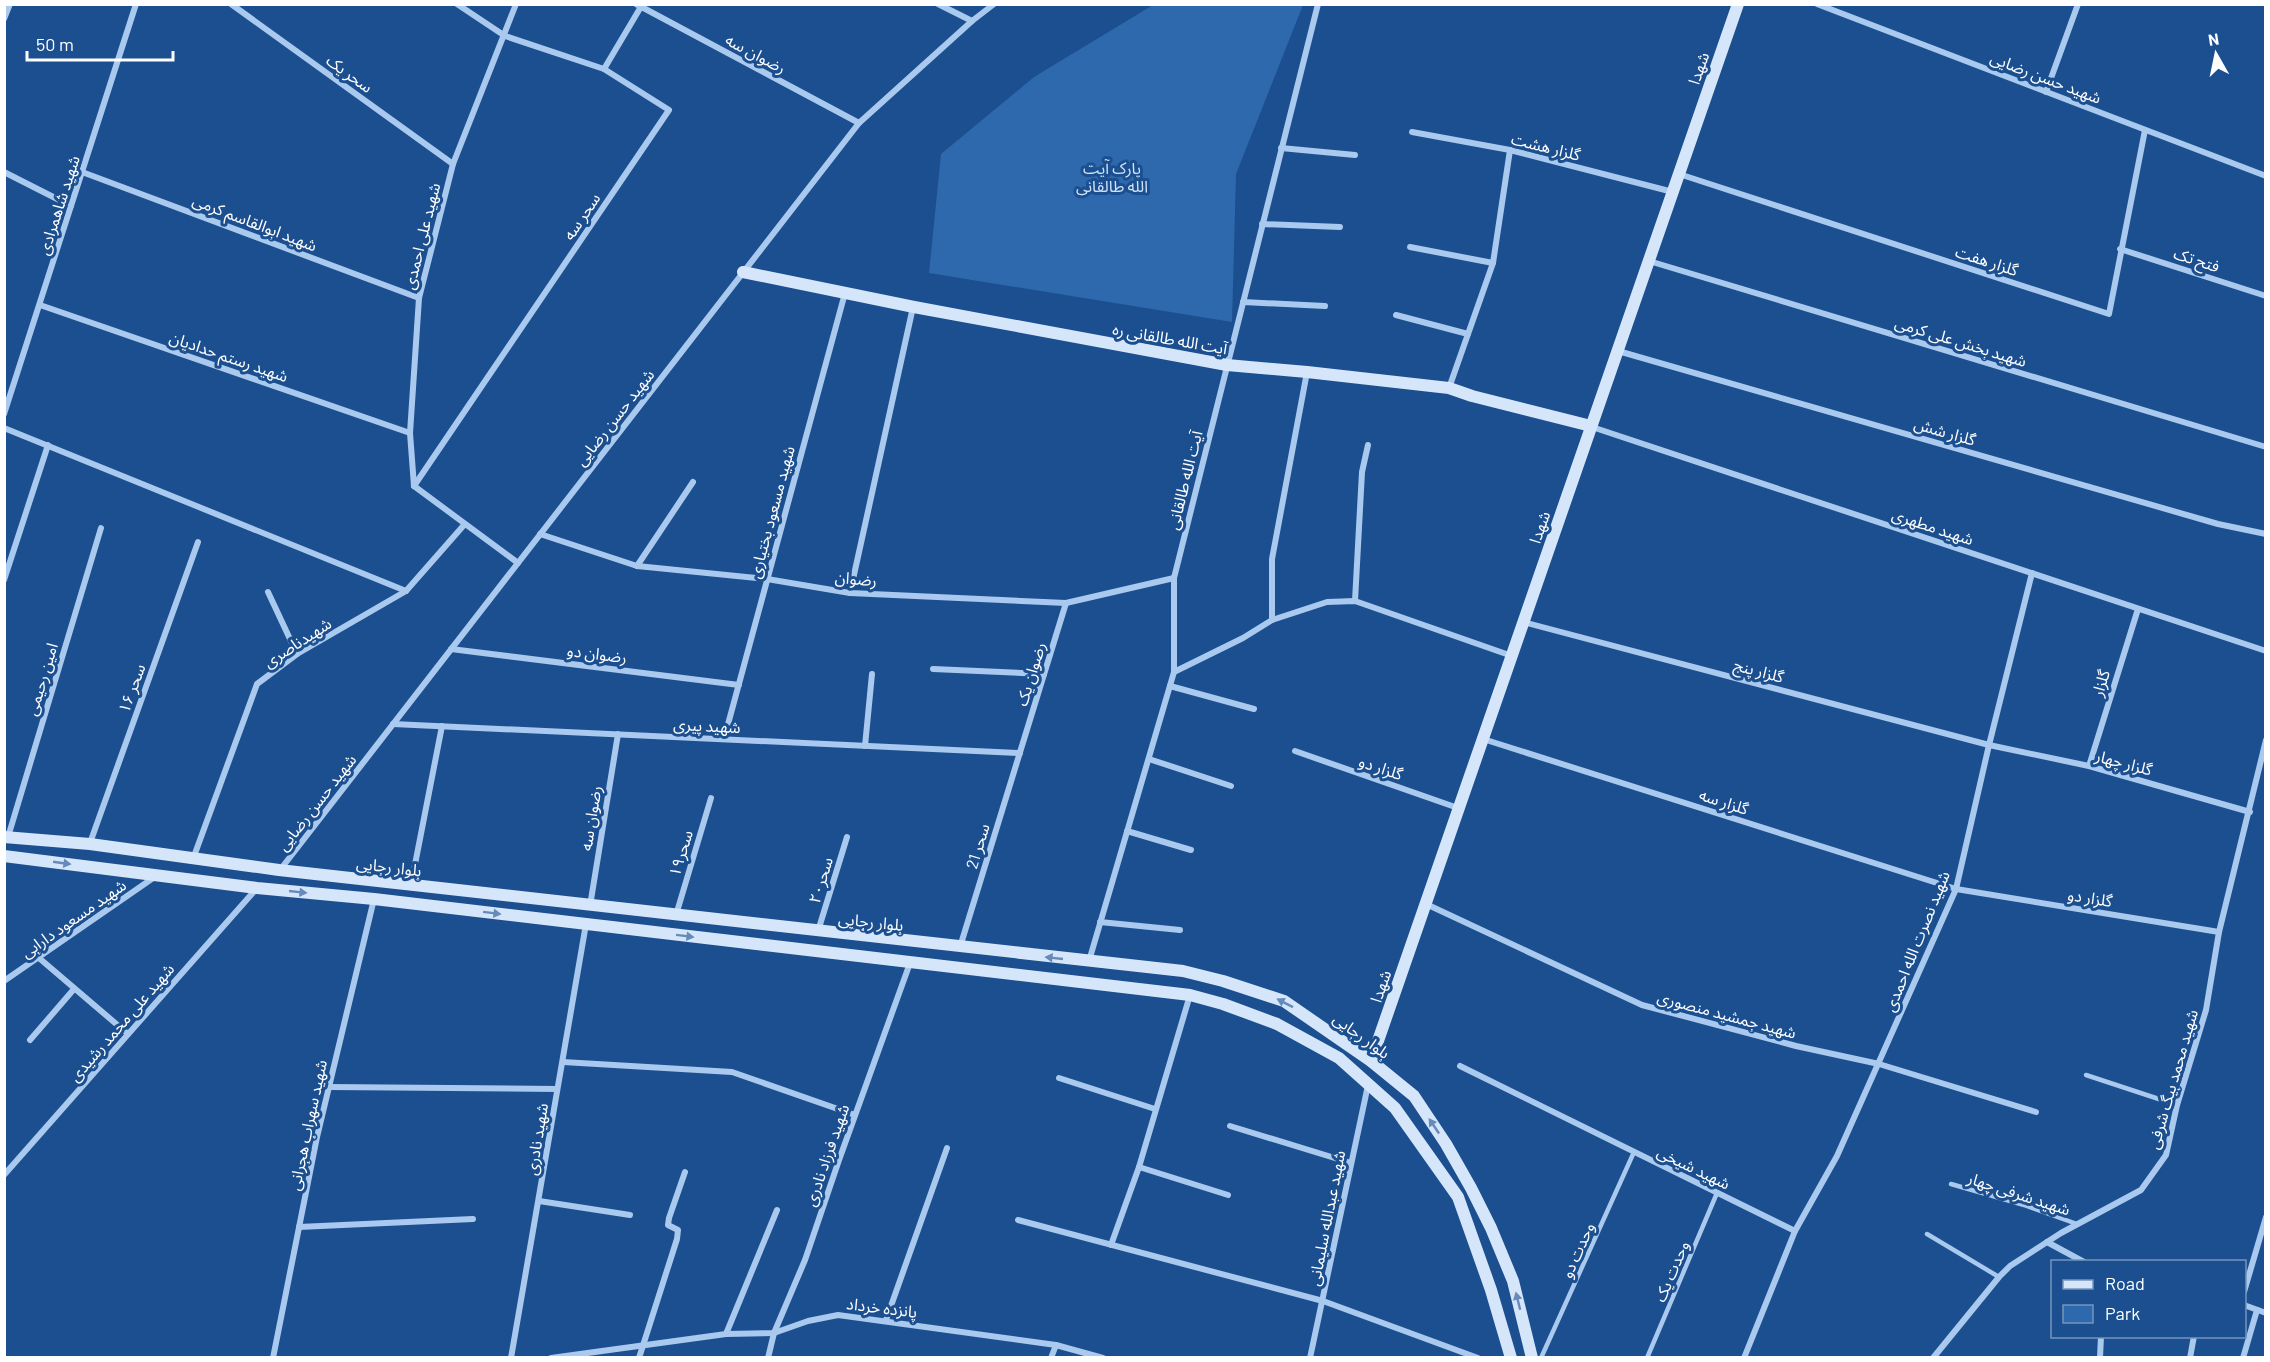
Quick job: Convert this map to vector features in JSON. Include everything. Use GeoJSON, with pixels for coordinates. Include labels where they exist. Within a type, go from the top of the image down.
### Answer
{"type":"FeatureCollection","features":[{"type":"Feature","properties":{"kind":"main road","name":"شهدا"},"geometry":{"type":"LineString","coordinates":[[1371,1061],[1738,4]]}},
{"type":"Feature","properties":{"kind":"main road","name":"آیت الله طالقانی ره"},"geometry":{"type":"LineString","coordinates":[[743,272],[914,307],[1227,365],[1449,388],[1591,426]]}},
{"type":"Feature","properties":{"kind":"main road","name":"بلوار رجایی"},"geometry":{"type":"LineString","coordinates":[[6,838],[90,844],[193,860],[279,870],[1183,971],[1284,1001],[1371,1061],[1414,1096],[1472,1188],[1513,1281],[1532,1358]]}},
{"type":"Feature","properties":{"kind":"main road","name":"بلوار رجایی"},"geometry":{"type":"LineString","coordinates":[[4,856],[257,888],[374,899],[1190,995],[1223,1004],[1276,1024],[1339,1058],[1395,1108],[1458,1197],[1491,1290],[1511,1358]]}},
{"type":"Feature","properties":{"kind":"street"},"geometry":{"type":"LineString","coordinates":[[4,20],[10,4]]}},
{"type":"Feature","properties":{"kind":"street","name":"شهید شاهمرادی"},"geometry":{"type":"LineString","coordinates":[[4,414],[136,4]]}},
{"type":"Feature","properties":{"kind":"street","name":"سحر یک"},"geometry":{"type":"LineString","coordinates":[[231,4],[453,164]]}},
{"type":"Feature","properties":{"kind":"street","name":"سحر سه"},"geometry":{"type":"LineString","coordinates":[[414,486],[669,110],[604,69],[505,36],[457,4]]}},
{"type":"Feature","properties":{"kind":"street","name":"شهید علی احمدی"},"geometry":{"type":"LineString","coordinates":[[414,486],[410,433],[419,298],[453,164],[516,4]]}},
{"type":"Feature","properties":{"kind":"street"},"geometry":{"type":"LineString","coordinates":[[938,4],[972,21]]}},
{"type":"Feature","properties":{"kind":"street","name":"شهید حسن رضایی"},"geometry":{"type":"LineString","coordinates":[[279,870],[859,123],[994,4]]}},
{"type":"Feature","properties":{"kind":"street","name":"آیت الله طالقانی"},"geometry":{"type":"LineString","coordinates":[[1088,962],[1174,672],[1174,578],[1318,4]]}},
{"type":"Feature","properties":{"kind":"street","name":"شهید حسن رضایی"},"geometry":{"type":"LineString","coordinates":[[1817,4],[2265,176]]}},
{"type":"Feature","properties":{"kind":"street"},"geometry":{"type":"LineString","coordinates":[[2046,92],[2078,4]]}},
{"type":"Feature","properties":{"kind":"street"},"geometry":{"type":"LineString","coordinates":[[604,69],[639,5]]}},
{"type":"Feature","properties":{"kind":"street","name":"رضوان سه"},"geometry":{"type":"LineString","coordinates":[[639,5],[859,123]]}},
{"type":"Feature","properties":{"kind":"street","name":"گلزار هفت"},"geometry":{"type":"LineString","coordinates":[[1679,174],[2109,314],[2145,130]]}},
{"type":"Feature","properties":{"kind":"street","name":"گلزار هشت"},"geometry":{"type":"LineString","coordinates":[[1412,132],[1510,150],[1672,192]]}},
{"type":"Feature","properties":{"kind":"street"},"geometry":{"type":"LineString","coordinates":[[1281,148],[1355,155]]}},
{"type":"Feature","properties":{"kind":"street"},"geometry":{"type":"LineString","coordinates":[[1449,388],[1493,263],[1510,150]]}},
{"type":"Feature","properties":{"kind":"street"},"geometry":{"type":"LineString","coordinates":[[4,172],[71,206]]}},
{"type":"Feature","properties":{"kind":"street","name":"شهید ابوالقاسم کرمی"},"geometry":{"type":"LineString","coordinates":[[82,172],[419,298]]}},
{"type":"Feature","properties":{"kind":"street"},"geometry":{"type":"LineString","coordinates":[[1262,225],[1340,227]]}},
{"type":"Feature","properties":{"kind":"street"},"geometry":{"type":"LineString","coordinates":[[1410,248],[1493,263]]}},
{"type":"Feature","properties":{"kind":"street","name":"فتح تک"},"geometry":{"type":"LineString","coordinates":[[2120,249],[2265,296]]}},
{"type":"Feature","properties":{"kind":"street","name":"شهید بخش علی کرمی"},"geometry":{"type":"LineString","coordinates":[[1648,261],[2265,447]]}},
{"type":"Feature","properties":{"kind":"street","name":"شهید مسعود بختیاری"},"geometry":{"type":"LineString","coordinates":[[724,739],[845,293]]}},
{"type":"Feature","properties":{"kind":"street"},"geometry":{"type":"LineString","coordinates":[[1243,302],[1325,306]]}},
{"type":"Feature","properties":{"kind":"street","name":"شهید رستم حدادیان"},"geometry":{"type":"LineString","coordinates":[[40,305],[410,433]]}},
{"type":"Feature","properties":{"kind":"street"},"geometry":{"type":"LineString","coordinates":[[850,593],[914,307]]}},
{"type":"Feature","properties":{"kind":"street"},"geometry":{"type":"LineString","coordinates":[[1396,315],[1468,334]]}},
{"type":"Feature","properties":{"kind":"street","name":"گلزار شش"},"geometry":{"type":"LineString","coordinates":[[1618,350],[2206,521],[2265,534]]}},
{"type":"Feature","properties":{"kind":"street"},"geometry":{"type":"LineString","coordinates":[[1272,620],[1272,559],[1307,372]]}},
{"type":"Feature","properties":{"kind":"street","name":"شهید مطهری"},"geometry":{"type":"LineString","coordinates":[[1591,426],[2265,651]]}},
{"type":"Feature","properties":{"kind":"street"},"geometry":{"type":"LineString","coordinates":[[4,428],[406,591]]}},
{"type":"Feature","properties":{"kind":"street"},"geometry":{"type":"LineString","coordinates":[[4,580],[48,445]]}},
{"type":"Feature","properties":{"kind":"street"},"geometry":{"type":"LineString","coordinates":[[1355,601],[1362,472],[1368,445]]}},
{"type":"Feature","properties":{"kind":"street"},"geometry":{"type":"LineString","coordinates":[[637,566],[693,482]]}},
{"type":"Feature","properties":{"kind":"street"},"geometry":{"type":"LineString","coordinates":[[414,486],[518,563]]}},
{"type":"Feature","properties":{"kind":"street","name":"شهیدناصری"},"geometry":{"type":"LineString","coordinates":[[193,860],[257,684],[297,654],[406,591],[464,525]]}},
{"type":"Feature","properties":{"kind":"street","name":"امین رحیمی"},"geometry":{"type":"LineString","coordinates":[[6,838],[101,528]]}},
{"type":"Feature","properties":{"kind":"street","name":"رضوان"},"geometry":{"type":"LineString","coordinates":[[540,534],[637,566],[767,579],[850,593],[1066,603],[1174,578]]}},
{"type":"Feature","properties":{"kind":"street","name":"سحر ۱۶"},"geometry":{"type":"LineString","coordinates":[[90,844],[198,542]]}},
{"type":"Feature","properties":{"kind":"street","name":"شهید نصرت الله احمدی"},"geometry":{"type":"LineString","coordinates":[[1795,1231],[1837,1156],[1956,889],[2032,573]]}},
{"type":"Feature","properties":{"kind":"street"},"geometry":{"type":"LineString","coordinates":[[268,592],[297,654]]}},
{"type":"Feature","properties":{"kind":"street"},"geometry":{"type":"LineString","coordinates":[[1174,672],[1243,638],[1272,620],[1327,602],[1355,601],[1512,656]]}},
{"type":"Feature","properties":{"kind":"street","name":"رضوان یک"},"geometry":{"type":"LineString","coordinates":[[1020,753],[1066,603]]}},
{"type":"Feature","properties":{"kind":"street","name":"گلزار"},"geometry":{"type":"LineString","coordinates":[[2089,766],[2138,609]]}},
{"type":"Feature","properties":{"kind":"street","name":"گلزار پنج"},"geometry":{"type":"LineString","coordinates":[[1523,622],[1989,745]]}},
{"type":"Feature","properties":{"kind":"street","name":"رضوان دو"},"geometry":{"type":"LineString","coordinates":[[451,649],[739,684]]}},
{"type":"Feature","properties":{"kind":"street"},"geometry":{"type":"LineString","coordinates":[[933,669],[1044,674]]}},
{"type":"Feature","properties":{"kind":"street"},"geometry":{"type":"LineString","coordinates":[[865,746],[872,674]]}},
{"type":"Feature","properties":{"kind":"street"},"geometry":{"type":"LineString","coordinates":[[1170,686],[1254,709]]}},
{"type":"Feature","properties":{"kind":"street","name":"شهید پیری"},"geometry":{"type":"LineString","coordinates":[[393,724],[1020,753]]}},
{"type":"Feature","properties":{"kind":"street"},"geometry":{"type":"LineString","coordinates":[[411,885],[442,726]]}},
{"type":"Feature","properties":{"kind":"street","name":"رضوان سه"},"geometry":{"type":"LineString","coordinates":[[590,906],[618,734]]}},
{"type":"Feature","properties":{"kind":"street","name":"گلزار سه"},"geometry":{"type":"LineString","coordinates":[[1483,739],[1956,889]]}},
{"type":"Feature","properties":{"kind":"street","name":"شهید محمد بیگ شرفی"},"geometry":{"type":"LineString","coordinates":[[1933,1358],[2010,1266],[2047,1242],[2141,1190],[2166,1155],[2177,1105],[2206,1010],[2219,932],[2250,812],[2265,740]]}},
{"type":"Feature","properties":{"kind":"street","name":"گلزار چهار"},"geometry":{"type":"LineString","coordinates":[[1989,745],[2089,766],[2250,812]]}},
{"type":"Feature","properties":{"kind":"street","name":"گلزار دو"},"geometry":{"type":"LineString","coordinates":[[1294,751],[1459,808]]}},
{"type":"Feature","properties":{"kind":"street","name":"سحر 21"},"geometry":{"type":"LineString","coordinates":[[960,947],[1020,753]]}},
{"type":"Feature","properties":{"kind":"street"},"geometry":{"type":"LineString","coordinates":[[1149,759],[1231,786]]}},
{"type":"Feature","properties":{"kind":"street","name":"سحر۱۹"},"geometry":{"type":"LineString","coordinates":[[676,915],[711,798]]}},
{"type":"Feature","properties":{"kind":"street"},"geometry":{"type":"LineString","coordinates":[[1127,831],[1191,850]]}},
{"type":"Feature","properties":{"kind":"street","name":"سحر۲۰"},"geometry":{"type":"LineString","coordinates":[[818,932],[847,837]]}},
{"type":"Feature","properties":{"kind":"street","name":"شهید مسعود دارابی"},"geometry":{"type":"LineString","coordinates":[[4,981],[156,876]]}},
{"type":"Feature","properties":{"kind":"street","name":"شهید علی محمد رشیدی"},"geometry":{"type":"LineString","coordinates":[[4,1174],[257,888]]}},
{"type":"Feature","properties":{"kind":"street","name":"گلزار دو"},"geometry":{"type":"LineString","coordinates":[[1956,889],[2219,932]]}},
{"type":"Feature","properties":{"kind":"street","name":"شهید سهراب هجرانی"},"geometry":{"type":"LineString","coordinates":[[273,1358],[329,1087],[374,899]]}},
{"type":"Feature","properties":{"kind":"street","name":"شهید جمشید منصوری"},"geometry":{"type":"LineString","coordinates":[[1426,904],[1642,1005],[1796,1046],[1879,1064],[2036,1112]]}},
{"type":"Feature","properties":{"kind":"street"},"geometry":{"type":"LineString","coordinates":[[1100,922],[1180,930]]}},
{"type":"Feature","properties":{"kind":"street","name":"شهید نادری"},"geometry":{"type":"LineString","coordinates":[[511,1358],[586,924]]}},
{"type":"Feature","properties":{"kind":"street"},"geometry":{"type":"LineString","coordinates":[[39,958],[128,1034]]}},
{"type":"Feature","properties":{"kind":"street","name":"شهید فرزاد نادری"},"geometry":{"type":"LineString","coordinates":[[768,1358],[774,1333],[805,1260],[910,962]]}},
{"type":"Feature","properties":{"kind":"street"},"geometry":{"type":"LineString","coordinates":[[30,1040],[74,989]]}},
{"type":"Feature","properties":{"kind":"street"},"geometry":{"type":"LineString","coordinates":[[1111,1245],[1139,1167],[1190,995]]}},
{"type":"Feature","properties":{"kind":"street"},"geometry":{"type":"LineString","coordinates":[[562,1062],[732,1072],[855,1115]]}},
{"type":"Feature","properties":{"kind":"street","name":"شهید شیخی"},"geometry":{"type":"LineString","coordinates":[[1460,1066],[1795,1231]]}},
{"type":"Feature","properties":{"kind":"street"},"geometry":{"type":"LineString","coordinates":[[1059,1078],[1155,1109]]}},
{"type":"Feature","properties":{"kind":"street","name":"شهید عبدالله سلیمانی"},"geometry":{"type":"LineString","coordinates":[[1310,1358],[1368,1084]]}},
{"type":"Feature","properties":{"kind":"street"},"geometry":{"type":"LineString","coordinates":[[329,1087],[557,1089]]}},
{"type":"Feature","properties":{"kind":"street"},"geometry":{"type":"LineString","coordinates":[[1230,1126],[1351,1163]]}},
{"type":"Feature","properties":{"kind":"street"},"geometry":{"type":"LineString","coordinates":[[886,1320],[947,1148]]}},
{"type":"Feature","properties":{"kind":"street"},"geometry":{"type":"LineString","coordinates":[[1139,1167],[1228,1195]]}},
{"type":"Feature","properties":{"kind":"street"},"geometry":{"type":"LineString","coordinates":[[639,1358],[677,1239],[678,1230],[668,1225],[685,1172]]}},
{"type":"Feature","properties":{"kind":"street"},"geometry":{"type":"LineString","coordinates":[[539,1201],[630,1215]]}},
{"type":"Feature","properties":{"kind":"street"},"geometry":{"type":"LineString","coordinates":[[726,1334],[777,1210]]}},
{"type":"Feature","properties":{"kind":"street"},"geometry":{"type":"LineString","coordinates":[[2246,1285],[2265,1217]]}},
{"type":"Feature","properties":{"kind":"street"},"geometry":{"type":"LineString","coordinates":[[299,1227],[473,1219]]}},
{"type":"Feature","properties":{"kind":"street"},"geometry":{"type":"LineString","coordinates":[[1018,1220],[1323,1301],[1478,1358]]}},
{"type":"Feature","properties":{"kind":"street"},"geometry":{"type":"LineString","coordinates":[[1744,1358],[1795,1231]]}},
{"type":"Feature","properties":{"kind":"street"},"geometry":{"type":"LineString","coordinates":[[2047,1242],[2080,1260]]}},
{"type":"Feature","properties":{"kind":"street"},"geometry":{"type":"LineString","coordinates":[[2246,1306],[2265,1312]]}},
{"type":"Feature","properties":{"kind":"street"},"geometry":{"type":"LineString","coordinates":[[2243,1358],[2257,1310]]}},
{"type":"Feature","properties":{"kind":"street","name":"پانزده خرداد"},"geometry":{"type":"LineString","coordinates":[[551,1358],[726,1334],[774,1333],[808,1321],[838,1315],[1056,1345],[1103,1358]]}},
{"type":"Feature","properties":{"kind":"street"},"geometry":{"type":"LineString","coordinates":[[2100,1358],[2101,1338]]}},
{"type":"Feature","properties":{"kind":"street"},"geometry":{"type":"LineString","coordinates":[[2190,1358],[2194,1338]]}},
{"type":"Feature","properties":{"kind":"street"},"geometry":{"type":"LineString","coordinates":[[1051,1358],[1056,1345]]}},
{"type":"Feature","properties":{"kind":"lane"},"geometry":{"type":"LineString","coordinates":[[2086,1075],[2177,1105]]}},
{"type":"Feature","properties":{"kind":"lane","name":"وحدت دو"},"geometry":{"type":"LineString","coordinates":[[1542,1358],[1634,1152]]}},
{"type":"Feature","properties":{"kind":"lane","name":"شهید شرفی چهار"},"geometry":{"type":"LineString","coordinates":[[1951,1184],[2024,1205],[2079,1225]]}},
{"type":"Feature","properties":{"kind":"lane","name":"وحدت یک"},"geometry":{"type":"LineString","coordinates":[[1647,1358],[1717,1193]]}},
{"type":"Feature","properties":{"kind":"lane"},"geometry":{"type":"LineString","coordinates":[[1927,1234],[1999,1277]]}},
{"type":"Feature","properties":{"kind":"green space","name":"پارک آیت الله طالقانی"},"geometry":{"type":"Polygon","coordinates":[[[1153,5],[1303,5],[1236,174],[1232,322],[929,273],[941,154],[1034,77],[1153,5]]]}}]}
